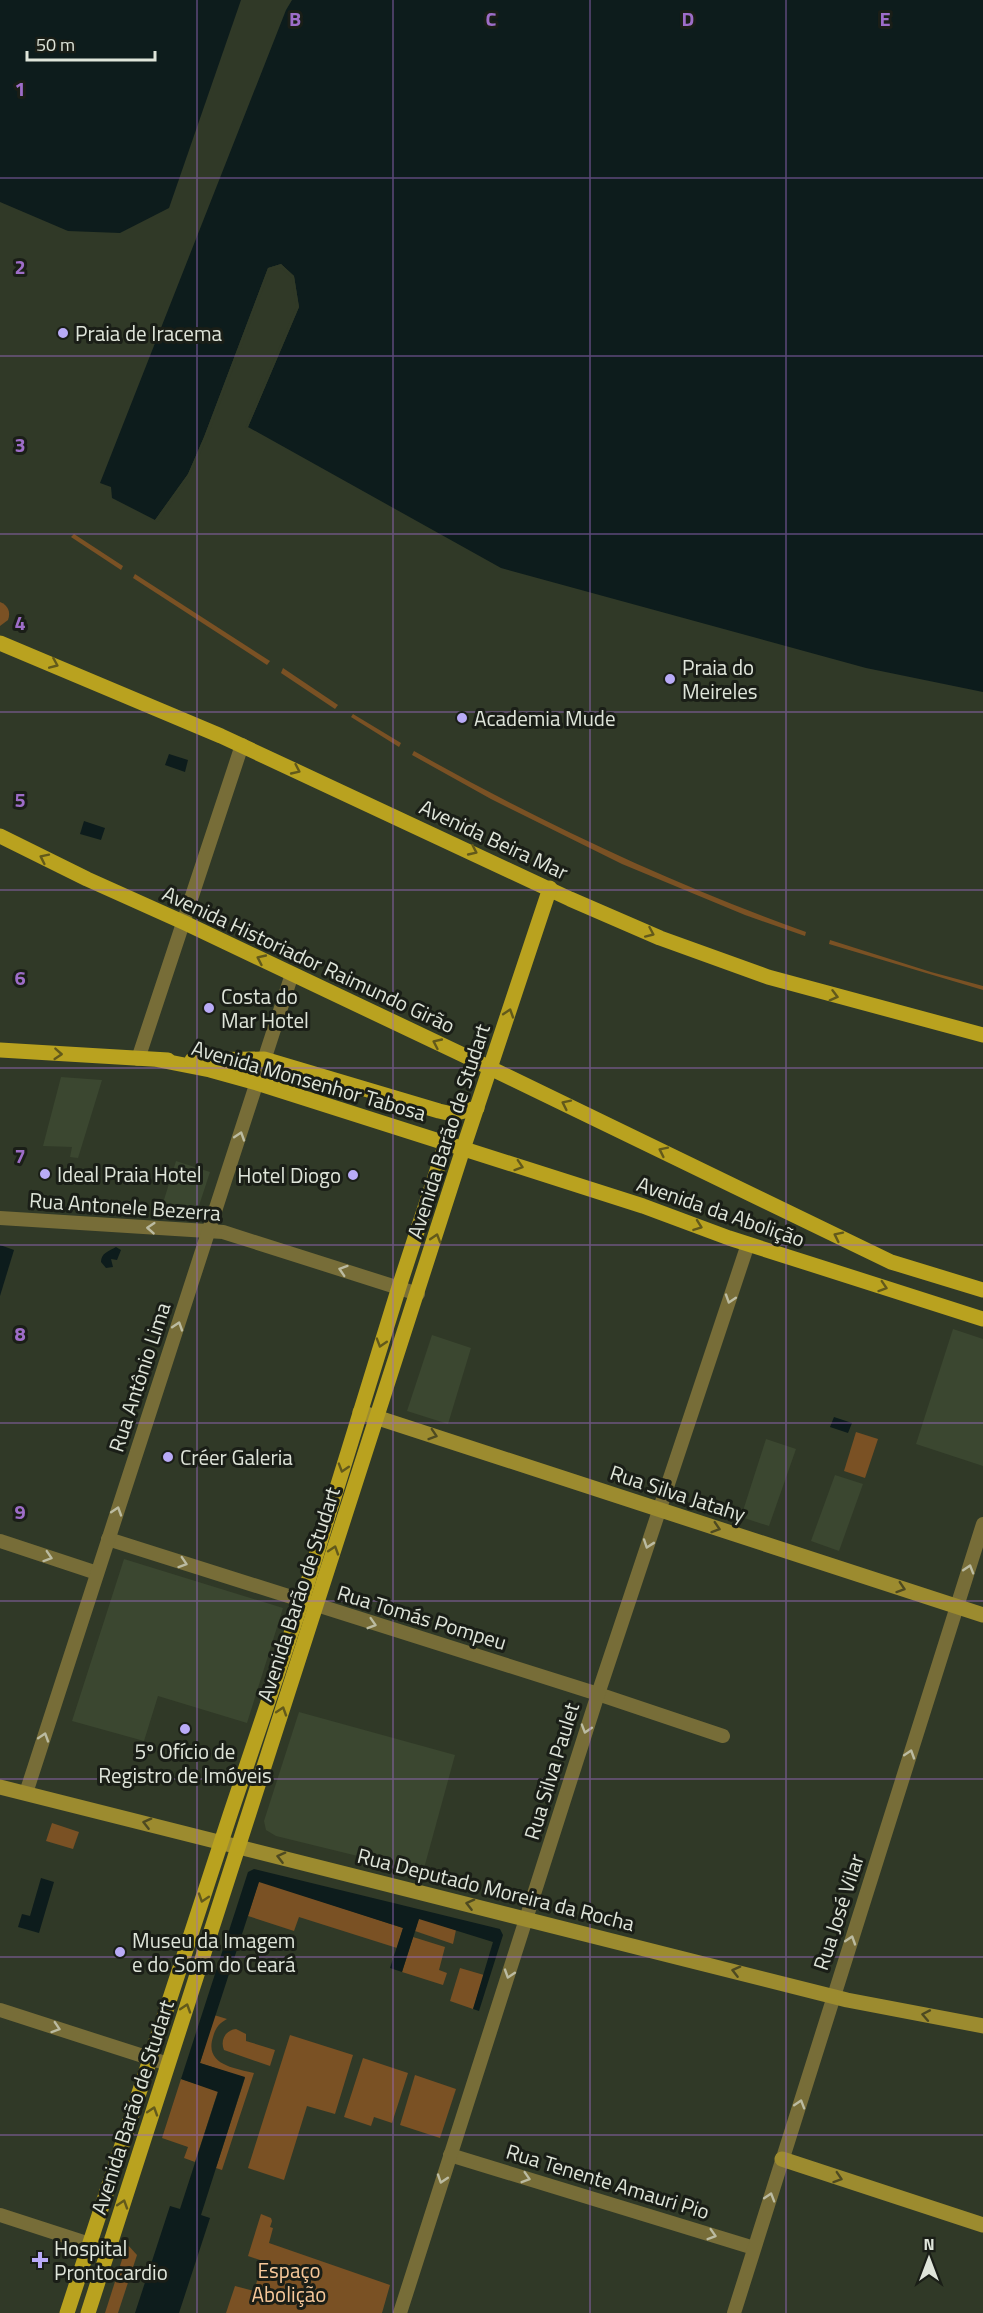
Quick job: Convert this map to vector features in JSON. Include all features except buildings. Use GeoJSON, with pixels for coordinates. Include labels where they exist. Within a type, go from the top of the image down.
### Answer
{"type":"FeatureCollection","features":[{"type":"Feature","properties":{"kind":"main road","name":"Avenida Beira Mar"},"geometry":{"type":"LineString","coordinates":[[0,643],[243,745],[660,938],[742,968],[815,991],[983,1035]]}},
{"type":"Feature","properties":{"kind":"main road","name":"Avenida Historiador Raimundo Girão"},"geometry":{"type":"LineString","coordinates":[[0,836],[490,1068],[891,1262],[983,1290]]}},
{"type":"Feature","properties":{"kind":"main road","name":"Avenida Barão de Studart"},"geometry":{"type":"LineString","coordinates":[[67,2313],[221,1842],[377,1417],[550,888]]}},
{"type":"Feature","properties":{"kind":"main road","name":"Avenida Monsenhor Tabosa"},"geometry":{"type":"LineString","coordinates":[[0,1050],[159,1060],[264,1059],[439,1111],[452,1113],[477,1108]]}},
{"type":"Feature","properties":{"kind":"main road","name":"Avenida Monsenhor Tabosa"},"geometry":{"type":"LineString","coordinates":[[159,1060],[210,1070],[257,1083],[446,1143]]}},
{"type":"Feature","properties":{"kind":"main road","name":"Avenida Barão de Studart"},"geometry":{"type":"LineString","coordinates":[[88,2313],[237,1846],[309,1604],[360,1412],[446,1143]]}},
{"type":"Feature","properties":{"kind":"main road","name":"Avenida da Abolição"},"geometry":{"type":"LineString","coordinates":[[446,1143],[643,1206],[748,1244],[983,1319]]}},
{"type":"Feature","properties":{"kind":"street"},"geometry":{"type":"LineString","coordinates":[[138,1059],[243,745]]}},
{"type":"Feature","properties":{"kind":"street","name":"Rua Antônio Lima"},"geometry":{"type":"LineString","coordinates":[[26,1793],[292,974]]}},
{"type":"Feature","properties":{"kind":"street","name":"Rua Antonele Bezerra"},"geometry":{"type":"LineString","coordinates":[[0,1218],[227,1233],[418,1294]]}},
{"type":"Feature","properties":{"kind":"street","name":"Rua Silva Paulet"},"geometry":{"type":"LineString","coordinates":[[400,2313],[598,1694],[748,1244]]}},
{"type":"Feature","properties":{"kind":"street","name":"Rua Silva Jatahy"},"geometry":{"type":"LineString","coordinates":[[360,1412],[983,1615]]}},
{"type":"Feature","properties":{"kind":"street","name":"Rua José Vilar"},"geometry":{"type":"LineString","coordinates":[[734,2313],[983,1524]]}},
{"type":"Feature","properties":{"kind":"street","name":"Rua Tomás Pompeu"},"geometry":{"type":"LineString","coordinates":[[108,1539],[598,1694],[723,1736]]}},
{"type":"Feature","properties":{"kind":"street"},"geometry":{"type":"LineString","coordinates":[[0,1541],[97,1573]]}},
{"type":"Feature","properties":{"kind":"street","name":"Rua Deputado Moreira da Rocha"},"geometry":{"type":"LineString","coordinates":[[0,1787],[833,1996],[983,2026]]}},
{"type":"Feature","properties":{"kind":"street"},"geometry":{"type":"LineString","coordinates":[[0,2010],[168,2064]]}},
{"type":"Feature","properties":{"kind":"street","name":"Rua Tenente Amauri Pio"},"geometry":{"type":"LineString","coordinates":[[450,2155],[754,2248]]}},
{"type":"Feature","properties":{"kind":"street"},"geometry":{"type":"LineString","coordinates":[[782,2159],[983,2225]]}},
{"type":"Feature","properties":{"kind":"street"},"geometry":{"type":"LineString","coordinates":[[0,2215],[108,2250]]}},
{"type":"Feature","properties":{"kind":"shaded area"},"geometry":{"type":"Polygon","coordinates":[[[0,0],[241,0],[169,208],[120,233],[68,231],[0,202],[0,0]]]}},
{"type":"Feature","properties":{"kind":"shaded area"},"geometry":{"type":"Polygon","coordinates":[[[292,0],[983,0],[983,692],[866,668],[501,568],[248,427],[299,307],[294,276],[281,264],[268,268],[188,474],[155,520],[112,498],[111,487],[100,483],[286,10],[292,0]]]}},
{"type":"Feature","properties":{"kind":"shaded area"},"geometry":{"type":"Polygon","coordinates":[[[169,754],[188,760],[185,772],[165,765],[169,754]]]}},
{"type":"Feature","properties":{"kind":"shaded area"},"geometry":{"type":"Polygon","coordinates":[[[84,821],[105,828],[101,840],[80,834],[84,821]]]}},
{"type":"Feature","properties":{"kind":"shaded area"},"geometry":{"type":"Polygon","coordinates":[[[61,1077],[102,1080],[78,1158],[70,1157],[72,1147],[43,1146],[61,1077]]]}},
{"type":"Feature","properties":{"kind":"shaded area"},"geometry":{"type":"Polygon","coordinates":[[[176,1161],[210,1172],[194,1221],[159,1216],[176,1161]]]}},
{"type":"Feature","properties":{"kind":"shaded area"},"geometry":{"type":"Polygon","coordinates":[[[0,1245],[14,1250],[0,1296],[0,1245]]]}},
{"type":"Feature","properties":{"kind":"shaded area"},"geometry":{"type":"Polygon","coordinates":[[[116,1247],[121,1250],[117,1260],[111,1259],[113,1267],[106,1268],[101,1262],[102,1256],[116,1247]]]}},
{"type":"Feature","properties":{"kind":"shaded area"},"geometry":{"type":"Polygon","coordinates":[[[953,1329],[983,1339],[983,1466],[916,1444],[953,1329]]]}},
{"type":"Feature","properties":{"kind":"shaded area"},"geometry":{"type":"Polygon","coordinates":[[[432,1335],[471,1348],[448,1424],[407,1411],[432,1335]]]}},
{"type":"Feature","properties":{"kind":"shaded area"},"geometry":{"type":"Polygon","coordinates":[[[834,1417],[852,1423],[848,1433],[830,1427],[834,1417]]]}},
{"type":"Feature","properties":{"kind":"shaded area"},"geometry":{"type":"Polygon","coordinates":[[[766,1439],[796,1449],[769,1526],[741,1517],[766,1439]]]}},
{"type":"Feature","properties":{"kind":"shaded area"},"geometry":{"type":"Polygon","coordinates":[[[835,1475],[863,1484],[839,1551],[811,1541],[835,1475]]]}},
{"type":"Feature","properties":{"kind":"shaded area"},"geometry":{"type":"Polygon","coordinates":[[[124,1559],[283,1608],[247,1723],[158,1696],[144,1741],[72,1721],[124,1559]]]}},
{"type":"Feature","properties":{"kind":"shaded area"},"geometry":{"type":"Polygon","coordinates":[[[299,1712],[455,1755],[423,1872],[276,1836],[266,1830],[264,1821],[299,1712]]]}},
{"type":"Feature","properties":{"kind":"shaded area"},"geometry":{"type":"Polygon","coordinates":[[[254,1869],[500,1929],[503,1935],[479,2011],[473,2009],[493,1942],[419,1919],[402,1972],[390,1968],[403,1928],[259,1882],[200,2063],[245,2077],[201,2215],[210,2218],[179,2313],[135,2313],[170,2206],[180,2209],[218,2092],[181,2079],[248,1872],[254,1869]]]}},
{"type":"Feature","properties":{"kind":"shaded area"},"geometry":{"type":"Polygon","coordinates":[[[41,1878],[54,1882],[39,1933],[18,1927],[22,1914],[30,1916],[41,1878]]]}},
{"type":"Feature","properties":{"kind":"green space"},"geometry":{"type":"Polygon","coordinates":[[[74,534],[123,566],[121,570],[71,537],[74,534]]]}},
{"type":"Feature","properties":{"kind":"green space"},"geometry":{"type":"Polygon","coordinates":[[[135,574],[270,661],[267,665],[133,578],[135,574]]]}},
{"type":"Feature","properties":{"kind":"green space"},"geometry":{"type":"Polygon","coordinates":[[[0,602],[7,607],[9,614],[8,620],[0,626],[0,602]]]}},
{"type":"Feature","properties":{"kind":"green space"},"geometry":{"type":"Polygon","coordinates":[[[283,668],[338,705],[335,709],[281,673],[283,668]]]}},
{"type":"Feature","properties":{"kind":"green space"},"geometry":{"type":"Polygon","coordinates":[[[353,714],[401,743],[399,747],[351,717],[353,714]]]}},
{"type":"Feature","properties":{"kind":"green space"},"geometry":{"type":"Polygon","coordinates":[[[414,751],[606,850],[705,893],[806,932],[805,936],[745,915],[622,864],[491,799],[412,755],[414,751]]]}},
{"type":"Feature","properties":{"kind":"green space"},"geometry":{"type":"Polygon","coordinates":[[[830,940],[983,986],[983,990],[829,944],[830,940]]]}},
{"type":"Feature","properties":{"kind":"green space"},"geometry":{"type":"Polygon","coordinates":[[[856,1432],[878,1439],[865,1478],[844,1471],[856,1432]]]}},
{"type":"Feature","properties":{"kind":"green space"},"geometry":{"type":"Polygon","coordinates":[[[52,1823],[79,1832],[73,1849],[46,1841],[52,1823]]]}},
{"type":"Feature","properties":{"kind":"green space"},"geometry":{"type":"Polygon","coordinates":[[[259,1881],[403,1928],[397,1948],[299,1917],[294,1931],[248,1916],[259,1881]]]}},
{"type":"Feature","properties":{"kind":"green space"},"geometry":{"type":"Polygon","coordinates":[[[419,1918],[456,1930],[453,1944],[415,1931],[419,1918]]]}},
{"type":"Feature","properties":{"kind":"green space"},"geometry":{"type":"Polygon","coordinates":[[[413,1937],[445,1947],[439,1970],[447,1973],[443,1985],[402,1972],[413,1937]]]}},
{"type":"Feature","properties":{"kind":"green space"},"geometry":{"type":"Polygon","coordinates":[[[460,1968],[484,1975],[473,2009],[450,2001],[460,1968]]]}},
{"type":"Feature","properties":{"kind":"green space"},"geometry":{"type":"Polygon","coordinates":[[[214,2015],[227,2019],[215,2031],[211,2046],[213,2054],[223,2064],[254,2073],[222,2170],[216,2168],[245,2078],[200,2063],[214,2015]]]}},
{"type":"Feature","properties":{"kind":"green space"},"geometry":{"type":"Polygon","coordinates":[[[236,2029],[246,2034],[246,2041],[275,2050],[270,2066],[224,2050],[224,2036],[236,2029]]]}},
{"type":"Feature","properties":{"kind":"green space"},"geometry":{"type":"Polygon","coordinates":[[[290,2035],[353,2055],[335,2114],[307,2106],[284,2180],[248,2168],[290,2035]]]}},
{"type":"Feature","properties":{"kind":"green space"},"geometry":{"type":"Polygon","coordinates":[[[363,2058],[408,2073],[392,2123],[374,2117],[371,2126],[344,2117],[363,2058]]]}},
{"type":"Feature","properties":{"kind":"green space"},"geometry":{"type":"Polygon","coordinates":[[[415,2075],[456,2089],[440,2138],[400,2125],[415,2075]]]}},
{"type":"Feature","properties":{"kind":"green space"},"geometry":{"type":"Polygon","coordinates":[[[181,2079],[218,2091],[195,2162],[184,2158],[188,2147],[162,2138],[181,2079]]]}},
{"type":"Feature","properties":{"kind":"green space","name":"Espaço Abolição"},"geometry":{"type":"Polygon","coordinates":[[[261,2214],[271,2218],[272,2221],[270,2227],[273,2228],[269,2243],[390,2285],[382,2313],[226,2313],[235,2286],[254,2291],[263,2261],[248,2256],[261,2214]]]}},
{"type":"Feature","properties":{"kind":"green space"},"geometry":{"type":"Polygon","coordinates":[[[127,2244],[137,2255],[118,2313],[105,2313],[127,2244]]]}},
{"type":"Feature","properties":{"kind":"pier"},"geometry":{"type":"Polygon","coordinates":[[[281,264],[294,276],[299,307],[248,427],[245,429],[296,307],[292,278],[281,268],[270,270],[207,438],[190,475],[158,522],[155,520],[188,474],[268,268],[281,264]]]}},
{"type":"Feature","properties":{"kind":"place","name":"Praia de Iracema"},"geometry":{"type":"Point","coordinates":[63,333]}},
{"type":"Feature","properties":{"kind":"place","name":"Praia do Meireles"},"geometry":{"type":"Point","coordinates":[670,679]}},
{"type":"Feature","properties":{"kind":"place","name":"Academia Mude"},"geometry":{"type":"Point","coordinates":[462,718]}},
{"type":"Feature","properties":{"kind":"place","name":"Costa do Mar Hotel"},"geometry":{"type":"Point","coordinates":[209,1008]}},
{"type":"Feature","properties":{"kind":"place","name":"Ideal Praia Hotel"},"geometry":{"type":"Point","coordinates":[45,1174]}},
{"type":"Feature","properties":{"kind":"place","name":"Hotel Diogo"},"geometry":{"type":"Point","coordinates":[353,1175]}},
{"type":"Feature","properties":{"kind":"place","name":"Créer Galeria"},"geometry":{"type":"Point","coordinates":[168,1457]}},
{"type":"Feature","properties":{"kind":"place","name":"5º Ofício de Registro de Imóveis"},"geometry":{"type":"Point","coordinates":[185,1729]}},
{"type":"Feature","properties":{"kind":"place","name":"Museu da Imagem e do Som do Ceará"},"geometry":{"type":"Point","coordinates":[120,1952]}},
{"type":"Feature","properties":{"kind":"place","name":"Hospital Prontocardio"},"geometry":{"type":"Point","coordinates":[40,2260]}}]}
